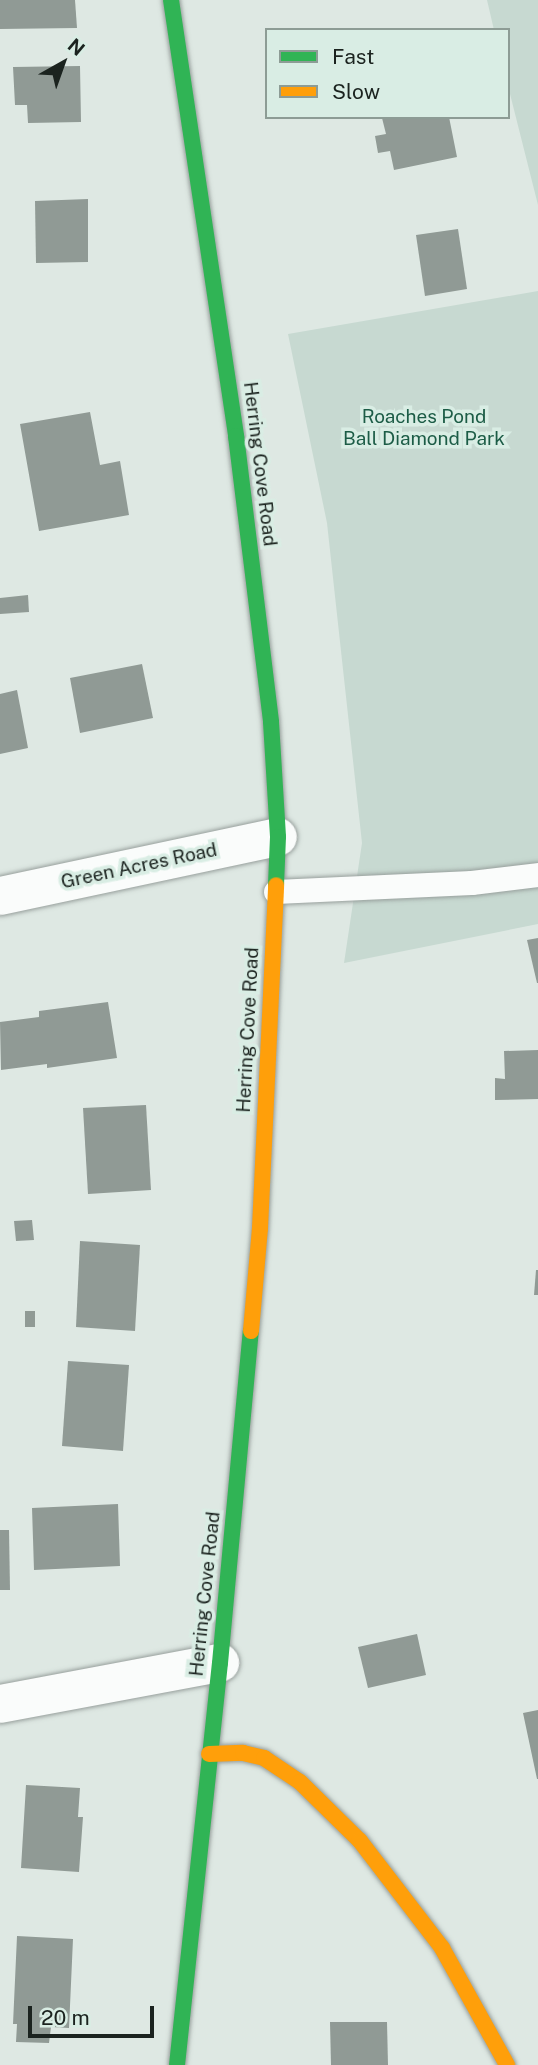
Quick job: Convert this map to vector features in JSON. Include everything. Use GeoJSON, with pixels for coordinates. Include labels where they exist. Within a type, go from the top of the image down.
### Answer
{"type":"FeatureCollection","features":[{"type":"Feature","properties":{"kind":"main road","name":"Herring Cove Road"},"geometry":{"type":"LineString","coordinates":[[171,0],[200,179],[236,436],[271,722],[278,837],[260,1228],[220,1663],[177,2065]]}},
{"type":"Feature","properties":{"kind":"main road"},"geometry":{"type":"LineString","coordinates":[[209,1754],[243,1753],[264,1758],[300,1782],[360,1841],[442,1948],[507,2065]]}},
{"type":"Feature","properties":{"kind":"street","name":"Green Acres Road"},"geometry":{"type":"LineString","coordinates":[[0,896],[278,837]]}},
{"type":"Feature","properties":{"kind":"street"},"geometry":{"type":"LineString","coordinates":[[0,1704],[220,1663]]}},
{"type":"Feature","properties":{"kind":"lane"},"geometry":{"type":"LineString","coordinates":[[276,892],[472,883],[538,875]]}},
{"type":"Feature","properties":{"kind":"green space"},"geometry":{"type":"Polygon","coordinates":[[[487,0],[538,0],[538,205],[510,94],[510,28],[494,28],[487,0]]]}},
{"type":"Feature","properties":{"kind":"green space","name":"Roaches Pond Ball Diamond Park"},"geometry":{"type":"Polygon","coordinates":[[[538,291],[538,924],[344,963],[362,843],[327,523],[288,334],[538,291]]]}},
{"type":"Feature","properties":{"kind":"building"},"geometry":{"type":"Polygon","coordinates":[[[0,0],[75,0],[77,28],[0,29],[0,0]]]}},
{"type":"Feature","properties":{"kind":"building"},"geometry":{"type":"Polygon","coordinates":[[[80,66],[81,122],[28,123],[27,105],[15,105],[13,67],[80,66]]]}},
{"type":"Feature","properties":{"kind":"building"},"geometry":{"type":"Polygon","coordinates":[[[382,119],[449,119],[457,157],[394,170],[390,151],[378,153],[375,136],[386,134],[382,119]]]}},
{"type":"Feature","properties":{"kind":"building"},"geometry":{"type":"Polygon","coordinates":[[[88,199],[88,262],[36,263],[35,201],[88,199]]]}},
{"type":"Feature","properties":{"kind":"building"},"geometry":{"type":"Polygon","coordinates":[[[458,229],[467,289],[425,296],[416,235],[458,229]]]}},
{"type":"Feature","properties":{"kind":"building"},"geometry":{"type":"Polygon","coordinates":[[[90,412],[100,465],[120,461],[129,515],[39,531],[20,424],[90,412]]]}},
{"type":"Feature","properties":{"kind":"building"},"geometry":{"type":"Polygon","coordinates":[[[28,595],[29,612],[0,614],[0,598],[28,595]]]}},
{"type":"Feature","properties":{"kind":"building"},"geometry":{"type":"Polygon","coordinates":[[[142,664],[153,718],[80,733],[70,678],[142,664]]]}},
{"type":"Feature","properties":{"kind":"building"},"geometry":{"type":"Polygon","coordinates":[[[17,690],[28,748],[0,754],[0,694],[17,690]]]}},
{"type":"Feature","properties":{"kind":"building"},"geometry":{"type":"Polygon","coordinates":[[[538,938],[538,983],[537,983],[527,940],[538,938]]]}},
{"type":"Feature","properties":{"kind":"building"},"geometry":{"type":"Polygon","coordinates":[[[108,1002],[117,1058],[47,1068],[47,1064],[1,1070],[0,1022],[39,1017],[39,1011],[108,1002]]]}},
{"type":"Feature","properties":{"kind":"building"},"geometry":{"type":"Polygon","coordinates":[[[538,1050],[538,1099],[495,1100],[495,1078],[505,1079],[504,1051],[538,1050]]]}},
{"type":"Feature","properties":{"kind":"building"},"geometry":{"type":"Polygon","coordinates":[[[146,1105],[151,1190],[88,1194],[83,1108],[146,1105]]]}},
{"type":"Feature","properties":{"kind":"building"},"geometry":{"type":"Polygon","coordinates":[[[32,1220],[34,1240],[16,1241],[14,1221],[32,1220]]]}},
{"type":"Feature","properties":{"kind":"building"},"geometry":{"type":"Polygon","coordinates":[[[80,1241],[140,1245],[135,1331],[76,1327],[80,1241]]]}},
{"type":"Feature","properties":{"kind":"building"},"geometry":{"type":"Polygon","coordinates":[[[536,1270],[538,1295],[534,1295],[536,1270]]]}},
{"type":"Feature","properties":{"kind":"building"},"geometry":{"type":"Polygon","coordinates":[[[25,1311],[35,1311],[35,1327],[25,1327],[25,1311]]]}},
{"type":"Feature","properties":{"kind":"building"},"geometry":{"type":"Polygon","coordinates":[[[68,1361],[129,1365],[123,1451],[62,1446],[68,1361]]]}},
{"type":"Feature","properties":{"kind":"building"},"geometry":{"type":"Polygon","coordinates":[[[118,1504],[120,1566],[34,1570],[32,1508],[118,1504]]]}},
{"type":"Feature","properties":{"kind":"building"},"geometry":{"type":"Polygon","coordinates":[[[0,1530],[9,1530],[10,1590],[0,1590],[0,1530]]]}},
{"type":"Feature","properties":{"kind":"building"},"geometry":{"type":"Polygon","coordinates":[[[417,1634],[426,1675],[368,1688],[358,1647],[417,1634]]]}},
{"type":"Feature","properties":{"kind":"building"},"geometry":{"type":"Polygon","coordinates":[[[538,1710],[538,1779],[537,1779],[523,1713],[538,1710]]]}},
{"type":"Feature","properties":{"kind":"building"},"geometry":{"type":"Polygon","coordinates":[[[26,1785],[80,1788],[78,1817],[83,1817],[79,1872],[21,1868],[26,1785]]]}},
{"type":"Feature","properties":{"kind":"building"},"geometry":{"type":"Polygon","coordinates":[[[17,1936],[73,1939],[69,2028],[51,2027],[49,2043],[16,2042],[17,2024],[13,2024],[17,1936]]]}},
{"type":"Feature","properties":{"kind":"building"},"geometry":{"type":"Polygon","coordinates":[[[330,2022],[387,2022],[388,2065],[331,2065],[330,2022]]]}},
{"type":"Feature","properties":{"kind":"traffic: fast"},"geometry":{"type":"LineString","coordinates":[[171,0],[236,436],[271,722],[278,837],[276,885]]}},
{"type":"Feature","properties":{"kind":"traffic: fast"},"geometry":{"type":"LineString","coordinates":[[177,2065],[220,1663],[251,1331]]}},
{"type":"Feature","properties":{"kind":"traffic: slow"},"geometry":{"type":"LineString","coordinates":[[251,1331],[260,1228],[276,885]]}},
{"type":"Feature","properties":{"kind":"traffic: slow"},"geometry":{"type":"LineString","coordinates":[[209,1754],[243,1753],[264,1758],[300,1782],[360,1841],[442,1948],[507,2065]]}}]}
